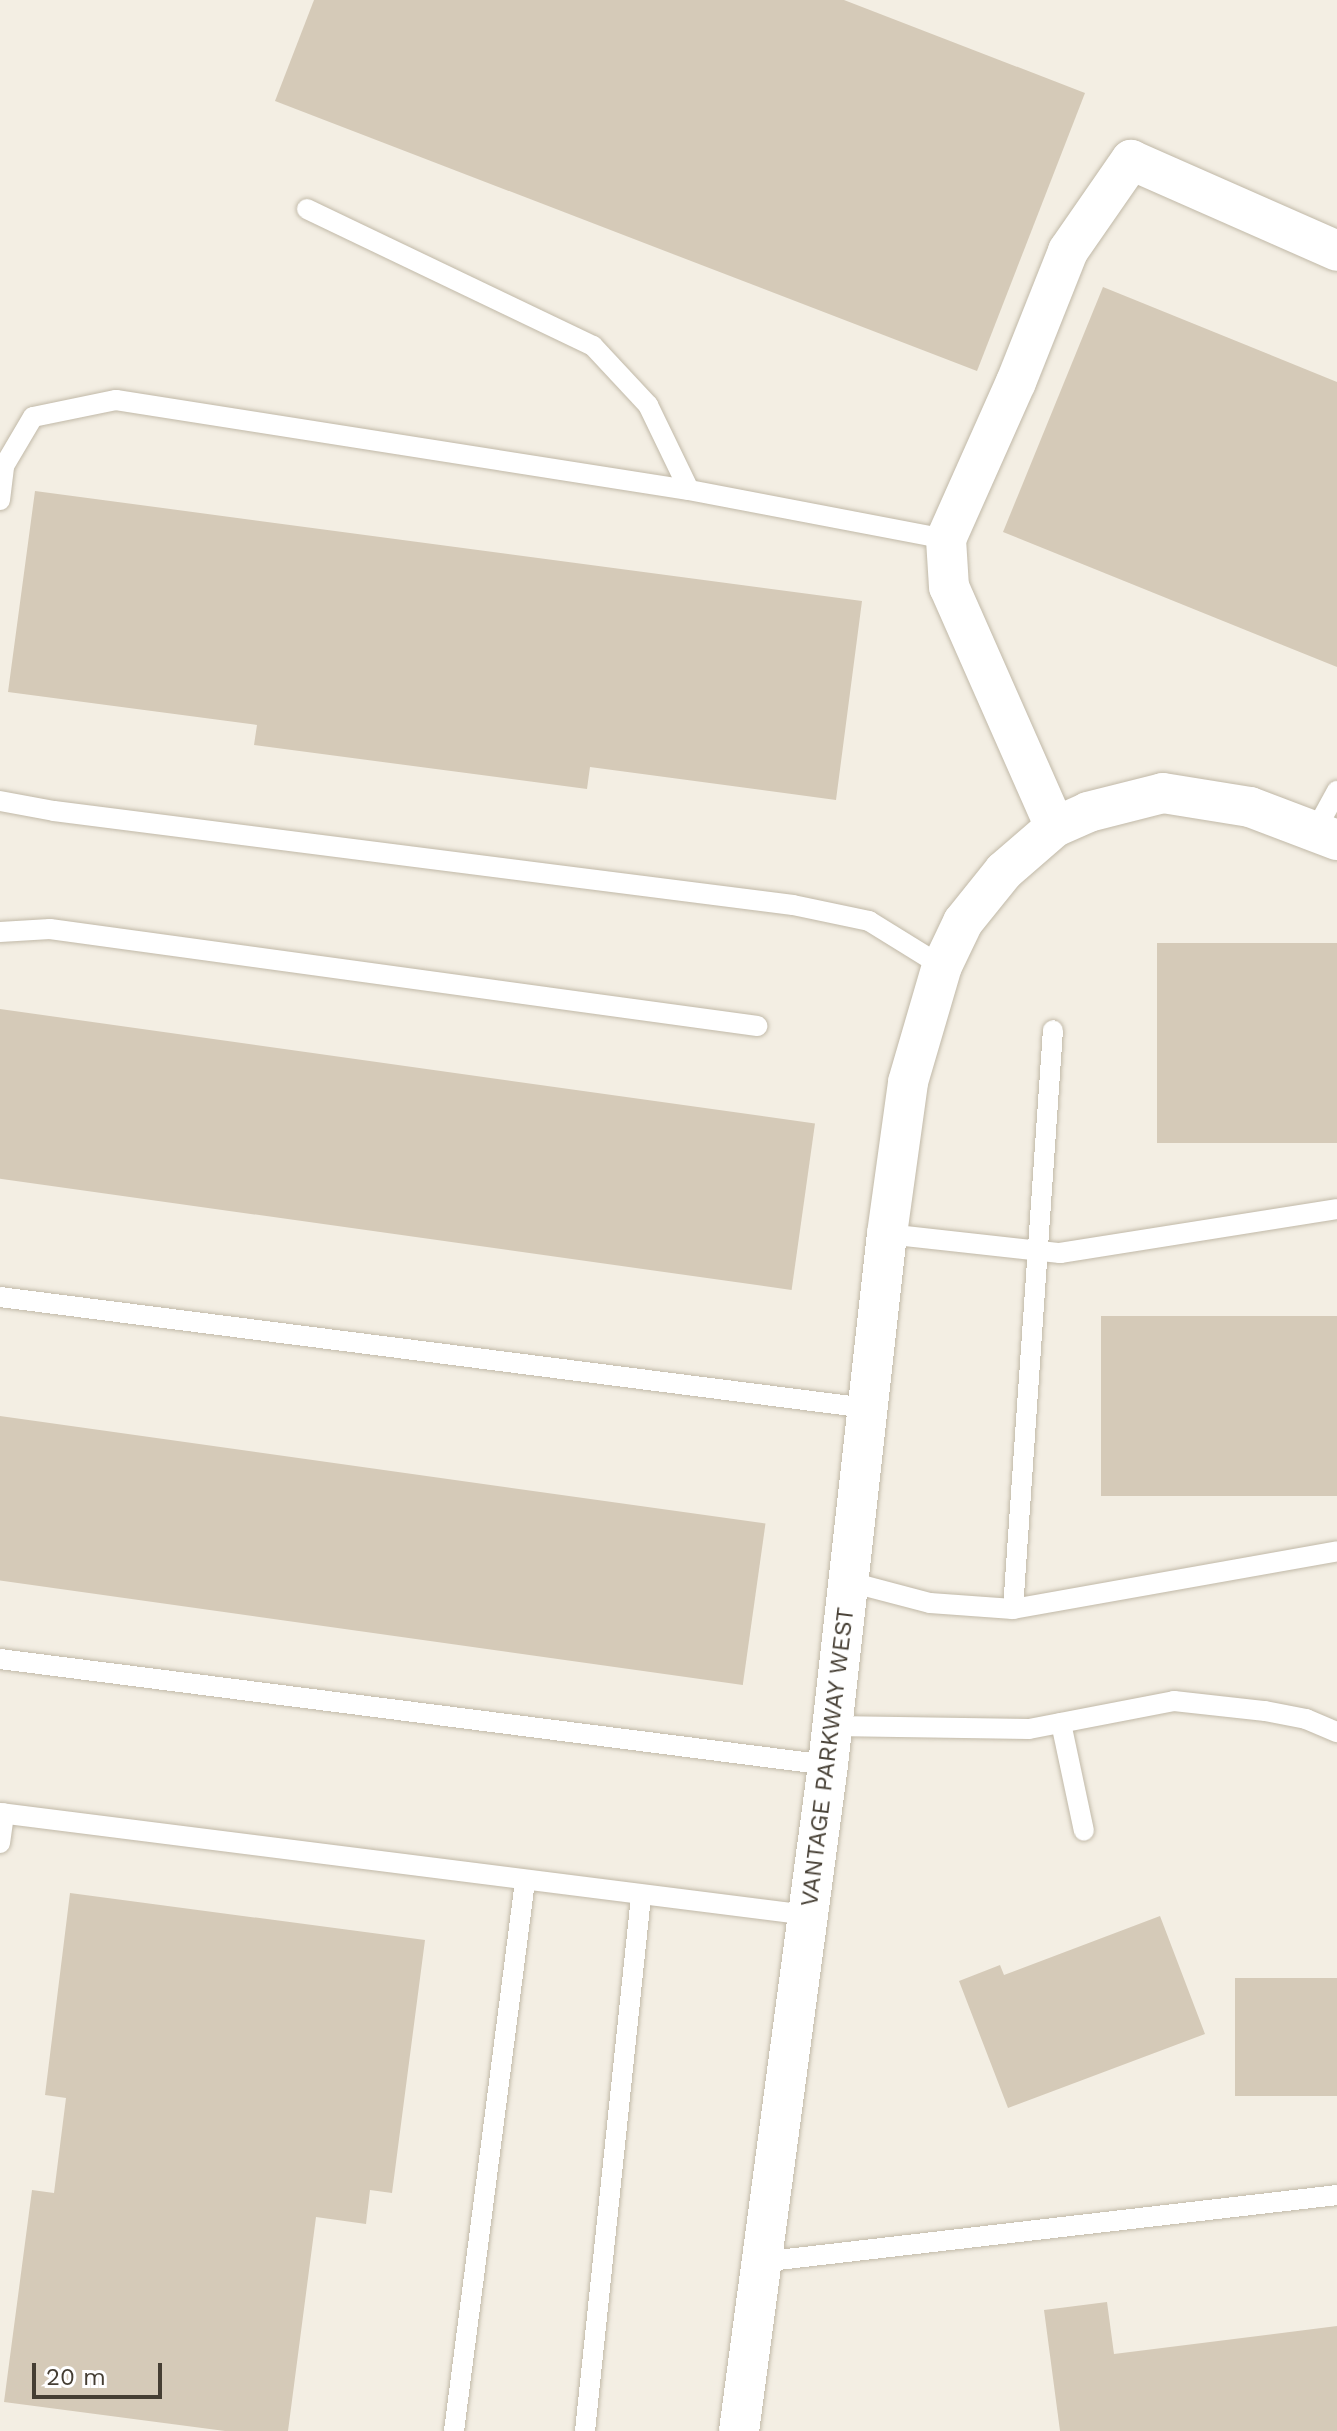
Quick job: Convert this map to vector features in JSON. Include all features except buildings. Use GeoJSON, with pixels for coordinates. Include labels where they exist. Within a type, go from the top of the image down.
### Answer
{"type":"FeatureCollection","features":[{"type":"Feature","properties":{"kind":"street"},"geometry":{"type":"LineString","coordinates":[[1055,827],[949,587],[946,539],[1016,382],[1068,251],[1131,160],[1337,251]]}},
{"type":"Feature","properties":{"kind":"street","name":"VANTAGE PARKWAY WEST"},"geometry":{"type":"LineString","coordinates":[[739,2431],[833,1726],[887,1234],[908,1082],[942,966],[963,922],[996,881],[1055,827],[1088,812],[1163,793],[1250,807],[1326,836]]}},
{"type":"Feature","properties":{"kind":"lane"},"geometry":{"type":"LineString","coordinates":[[307,209],[593,346],[648,405],[689,490]]}},
{"type":"Feature","properties":{"kind":"lane"},"geometry":{"type":"LineString","coordinates":[[0,500],[4,466],[33,417],[116,400],[689,490],[946,539]]}},
{"type":"Feature","properties":{"kind":"lane"},"geometry":{"type":"LineString","coordinates":[[1326,836],[1337,791]]}},
{"type":"Feature","properties":{"kind":"lane"},"geometry":{"type":"LineString","coordinates":[[0,801],[54,811],[793,905],[869,921],[942,966]]}},
{"type":"Feature","properties":{"kind":"lane"},"geometry":{"type":"LineString","coordinates":[[0,932],[50,929],[757,1026]]}},
{"type":"Feature","properties":{"kind":"lane"},"geometry":{"type":"LineString","coordinates":[[1013,1609],[1053,1030]]}},
{"type":"Feature","properties":{"kind":"lane"},"geometry":{"type":"LineString","coordinates":[[887,1234],[1060,1253],[1337,1209]]}},
{"type":"Feature","properties":{"kind":"lane"},"geometry":{"type":"LineString","coordinates":[[0,1297],[867,1408]]}},
{"type":"Feature","properties":{"kind":"lane"},"geometry":{"type":"LineString","coordinates":[[850,1582],[930,1603],[1013,1609],[1337,1551]]}},
{"type":"Feature","properties":{"kind":"lane"},"geometry":{"type":"LineString","coordinates":[[0,1659],[828,1765]]}},
{"type":"Feature","properties":{"kind":"lane"},"geometry":{"type":"LineString","coordinates":[[833,1726],[1029,1729],[1174,1701],[1293,1716],[1337,1732]]}},
{"type":"Feature","properties":{"kind":"lane"},"geometry":{"type":"LineString","coordinates":[[1061,1723],[1084,1831]]}},
{"type":"Feature","properties":{"kind":"lane"},"geometry":{"type":"LineString","coordinates":[[0,1843],[2,1813],[807,1915]]}},
{"type":"Feature","properties":{"kind":"lane"},"geometry":{"type":"LineString","coordinates":[[454,2431],[525,1881]]}},
{"type":"Feature","properties":{"kind":"lane"},"geometry":{"type":"LineString","coordinates":[[585,2431],[641,1896]]}},
{"type":"Feature","properties":{"kind":"lane"},"geometry":{"type":"LineString","coordinates":[[761,2262],[1337,2195]]}}]}
